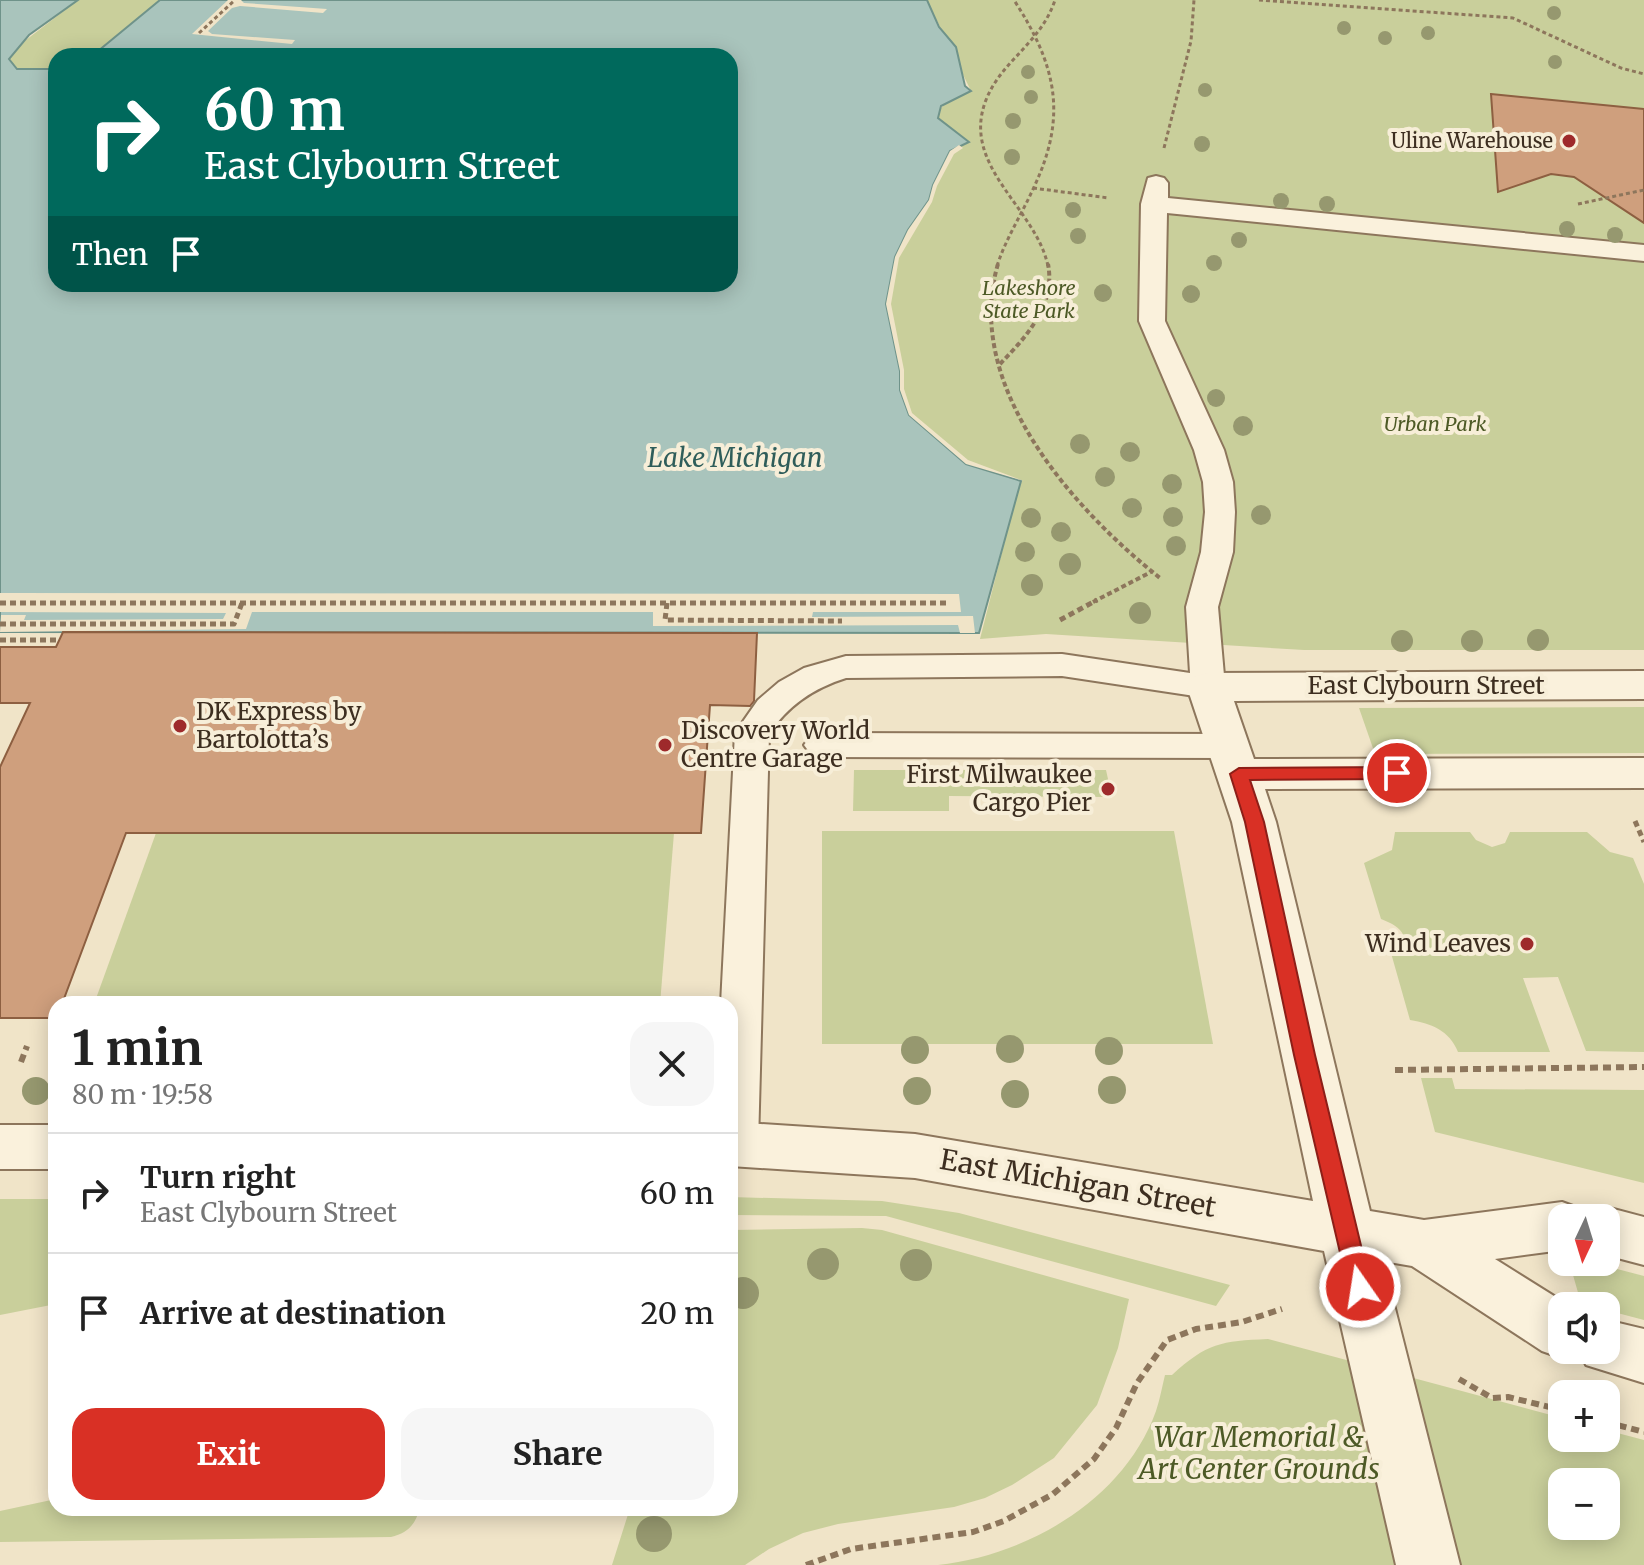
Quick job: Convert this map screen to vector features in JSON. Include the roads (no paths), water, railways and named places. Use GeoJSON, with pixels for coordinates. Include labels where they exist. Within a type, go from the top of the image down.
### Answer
{"type":"FeatureCollection","features":[{"type":"Feature","properties":{"kind":"street","name":"East Clybourn Street"},"geometry":{"type":"LineString","coordinates":[[1208,687],[1644,685]]}},
{"type":"Feature","properties":{"kind":"street"},"geometry":{"type":"LineString","coordinates":[[1208,687],[1254,822],[1346,1229],[1428,1565]]}},
{"type":"Feature","properties":{"kind":"street"},"geometry":{"type":"LineString","coordinates":[[1234,760],[1644,773]]}},
{"type":"Feature","properties":{"kind":"street","name":"East Michigan Street"},"geometry":{"type":"LineString","coordinates":[[738,1144],[915,1156],[1424,1244],[1548,1228]]}},
{"type":"Feature","properties":{"kind":"street"},"geometry":{"type":"LineString","coordinates":[[0,1147],[48,1147]]}},
{"type":"Feature","properties":{"kind":"street"},"geometry":{"type":"LineString","coordinates":[[1620,1235],[1644,1241]]}},
{"type":"Feature","properties":{"kind":"street","name":"East Michigan Street"},"geometry":{"type":"LineString","coordinates":[[1424,1244],[1548,1323]]}},
{"type":"Feature","properties":{"kind":"street"},"geometry":{"type":"LineString","coordinates":[[1620,1350],[1644,1356]]}},
{"type":"Feature","properties":{"kind":"lane"},"geometry":{"type":"LineString","coordinates":[[738,1036],[752,733],[780,696],[816,674],[846,667],[1062,665],[1208,687],[1202,607],[1217,552],[1218,482],[1209,450],[1152,321],[1155,193],[1499,227],[1644,253]]}},
{"type":"Feature","properties":{"kind":"lane"},"geometry":{"type":"LineString","coordinates":[[822,745],[1234,760]]}},
{"type":"Feature","properties":{"kind":"water","name":"Lake Michigan"},"geometry":{"type":"Polygon","coordinates":[[[0,0],[78,0],[29,35],[9,59],[17,69],[48,69],[48,292],[738,292],[738,48],[102,48],[160,0],[927,0],[939,27],[956,47],[965,86],[971,91],[941,106],[938,118],[969,142],[950,151],[929,200],[908,230],[895,257],[886,304],[900,371],[900,390],[909,415],[966,464],[1021,481],[979,633],[0,632],[0,0]]]}},
{"type":"Feature","properties":{"kind":"place","name":"Uline Warehouse"},"geometry":{"type":"Point","coordinates":[1569,141]}},
{"type":"Feature","properties":{"kind":"place","name":"DK Express by Bartolotta’s"},"geometry":{"type":"Point","coordinates":[180,726]}},
{"type":"Feature","properties":{"kind":"place","name":"Discovery World Centre Garage"},"geometry":{"type":"Point","coordinates":[665,745]}},
{"type":"Feature","properties":{"kind":"place","name":"First Milwaukee Cargo Pier"},"geometry":{"type":"Point","coordinates":[1108,789]}},
{"type":"Feature","properties":{"kind":"place","name":"Wind Leaves"},"geometry":{"type":"Point","coordinates":[1527,944]}},
{"type":"Feature","properties":{"kind":"park label","name":"Lakeshore State Park"},"geometry":{"type":"Point","coordinates":[1029,300]}},
{"type":"Feature","properties":{"kind":"park label","name":"Urban Park"},"geometry":{"type":"Point","coordinates":[1435,424]}},
{"type":"Feature","properties":{"kind":"park label","name":"War Memorial & Art Center Grounds"},"geometry":{"type":"Point","coordinates":[1259,1453]}}]}
